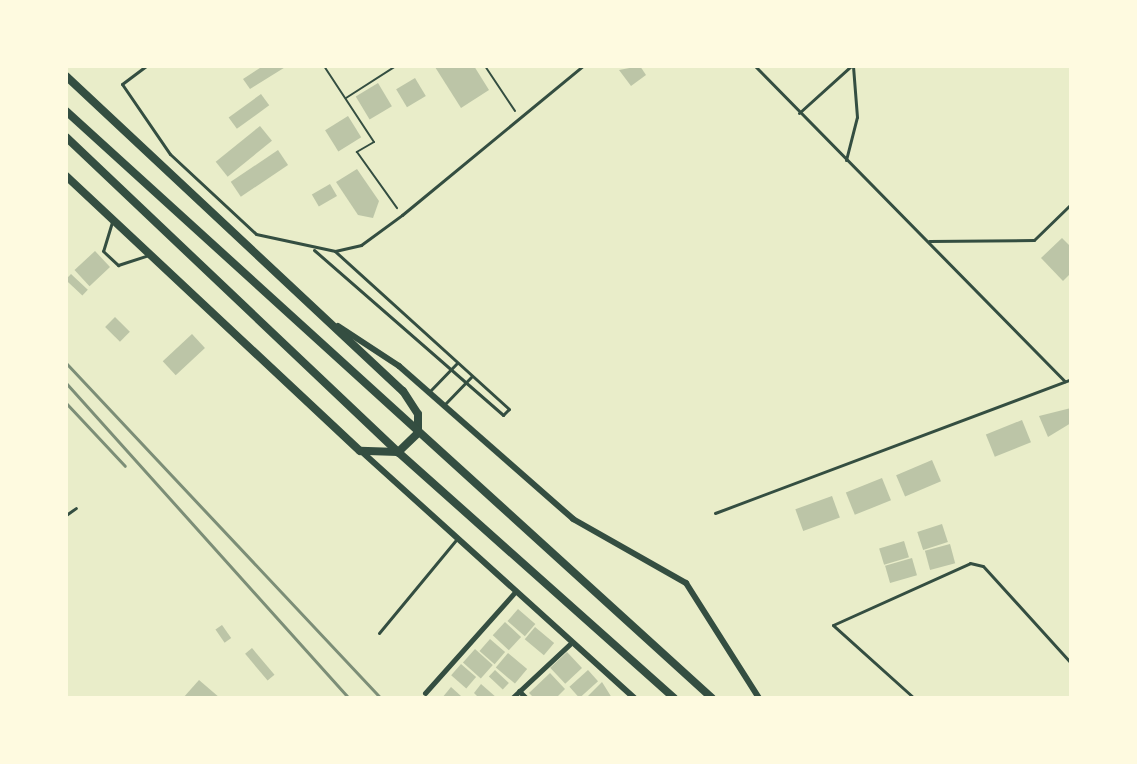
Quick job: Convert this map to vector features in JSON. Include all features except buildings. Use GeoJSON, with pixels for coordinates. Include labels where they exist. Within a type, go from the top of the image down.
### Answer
{"type":"FeatureCollection","features":[{"type":"Feature","properties":{"kind":"main road"},"geometry":{"type":"LineString","coordinates":[[66,76],[403,391],[418,414],[418,433],[398,452],[360,451],[66,176]]}},
{"type":"Feature","properties":{"kind":"main road"},"geometry":{"type":"LineString","coordinates":[[66,111],[712,698]]}},
{"type":"Feature","properties":{"kind":"main road"},"geometry":{"type":"LineString","coordinates":[[66,137],[398,452],[674,698]]}},
{"type":"Feature","properties":{"kind":"street"},"geometry":{"type":"LineString","coordinates":[[328,320],[429,392],[573,519],[686,583],[759,698]]}},
{"type":"Feature","properties":{"kind":"street"},"geometry":{"type":"LineString","coordinates":[[360,451],[570,644],[634,698]]}},
{"type":"Feature","properties":{"kind":"street"},"geometry":{"type":"LineString","coordinates":[[425,693],[515,592]]}},
{"type":"Feature","properties":{"kind":"street"},"geometry":{"type":"LineString","coordinates":[[512,698],[570,644]]}},
{"type":"Feature","properties":{"kind":"street"},"geometry":{"type":"LineString","coordinates":[[519,691],[526,698]]}},
{"type":"Feature","properties":{"kind":"lane"},"geometry":{"type":"LineString","coordinates":[[146,66],[122,84],[170,154],[256,234],[314,250],[335,251],[361,245],[402,215],[583,66]]}},
{"type":"Feature","properties":{"kind":"lane"},"geometry":{"type":"LineString","coordinates":[[755,66],[845,162],[929,241],[1065,381]]}},
{"type":"Feature","properties":{"kind":"lane"},"geometry":{"type":"LineString","coordinates":[[799,113],[852,66]]}},
{"type":"Feature","properties":{"kind":"lane"},"geometry":{"type":"LineString","coordinates":[[845,162],[857,117],[852,66]]}},
{"type":"Feature","properties":{"kind":"lane"},"geometry":{"type":"LineString","coordinates":[[929,241],[1034,240],[1071,204]]}},
{"type":"Feature","properties":{"kind":"lane"},"geometry":{"type":"LineString","coordinates":[[112,221],[103,251],[122,266],[148,255]]}},
{"type":"Feature","properties":{"kind":"lane"},"geometry":{"type":"LineString","coordinates":[[314,250],[503,415],[509,409],[335,251]]}},
{"type":"Feature","properties":{"kind":"lane"},"geometry":{"type":"LineString","coordinates":[[429,392],[457,363]]}},
{"type":"Feature","properties":{"kind":"lane"},"geometry":{"type":"LineString","coordinates":[[443,406],[472,376]]}},
{"type":"Feature","properties":{"kind":"lane"},"geometry":{"type":"LineString","coordinates":[[715,513],[1071,379]]}},
{"type":"Feature","properties":{"kind":"lane"},"geometry":{"type":"LineString","coordinates":[[66,515],[76,508]]}},
{"type":"Feature","properties":{"kind":"lane"},"geometry":{"type":"LineString","coordinates":[[379,633],[458,539]]}},
{"type":"Feature","properties":{"kind":"lane"},"geometry":{"type":"LineString","coordinates":[[914,698],[833,625],[970,563],[983,566],[1071,663]]}},
{"type":"Feature","properties":{"kind":"path"},"geometry":{"type":"LineString","coordinates":[[324,66],[374,142],[357,152],[402,215]]}},
{"type":"Feature","properties":{"kind":"path"},"geometry":{"type":"LineString","coordinates":[[345,99],[396,66]]}},
{"type":"Feature","properties":{"kind":"path"},"geometry":{"type":"LineString","coordinates":[[485,66],[520,119]]}},
{"type":"Feature","properties":{"kind":"railway"},"geometry":{"type":"LineString","coordinates":[[66,363],[381,698]]}},
{"type":"Feature","properties":{"kind":"railway"},"geometry":{"type":"LineString","coordinates":[[66,383],[349,698]]}},
{"type":"Feature","properties":{"kind":"railway"},"geometry":{"type":"LineString","coordinates":[[66,403],[125,466]]}}]}
